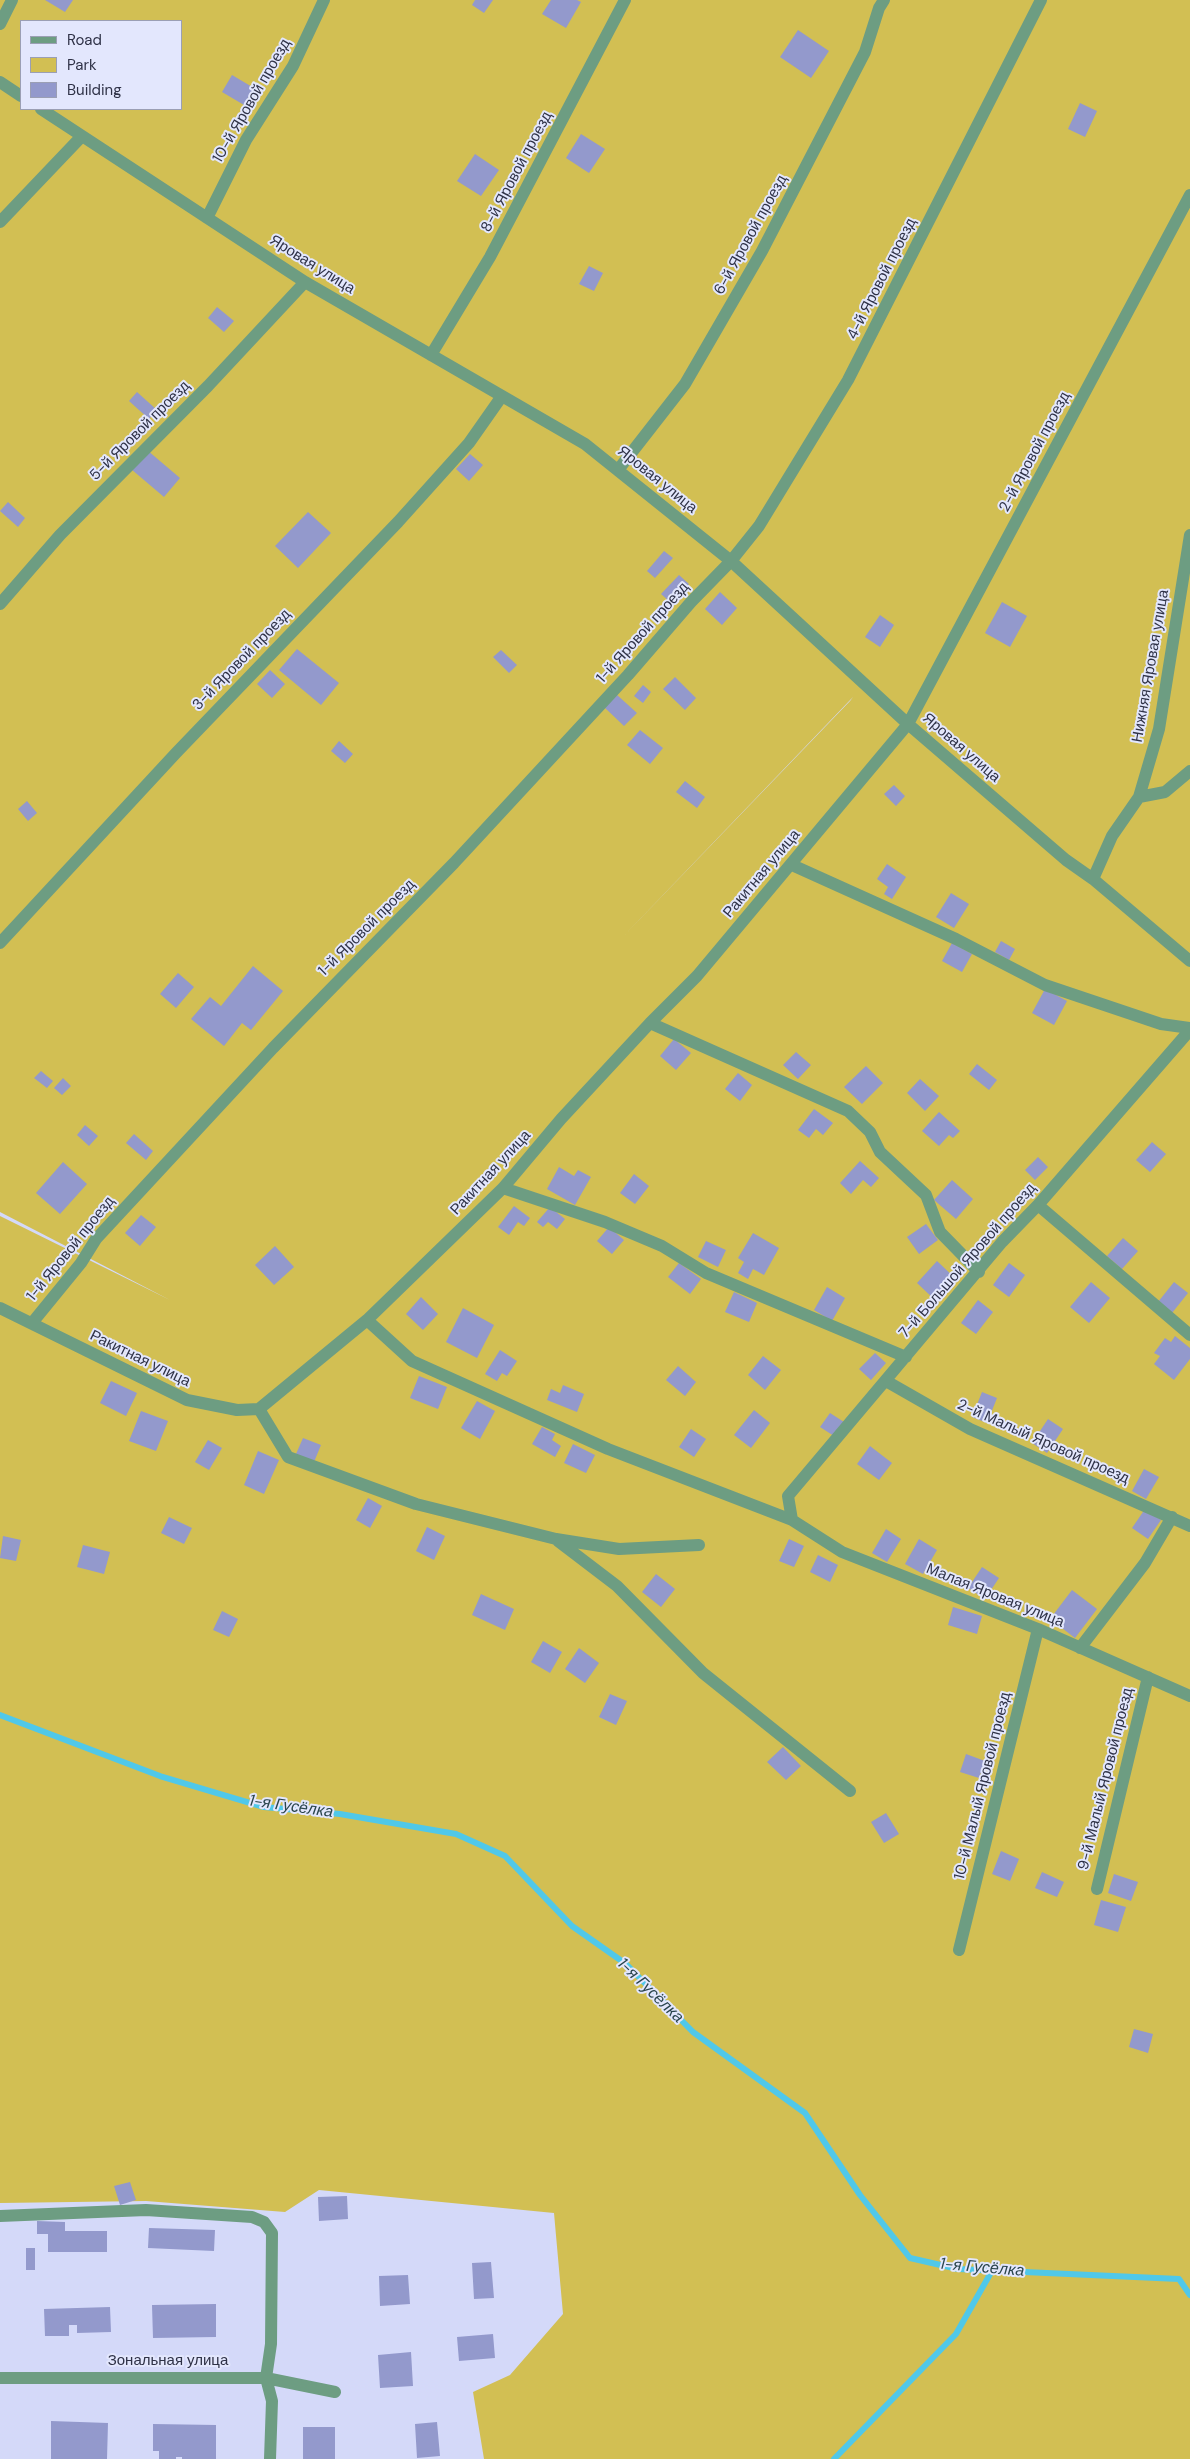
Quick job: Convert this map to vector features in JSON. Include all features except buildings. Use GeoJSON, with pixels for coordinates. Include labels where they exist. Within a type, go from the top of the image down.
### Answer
{"type":"FeatureCollection","features":[{"type":"Feature","properties":{"kind":"street"},"geometry":{"type":"LineString","coordinates":[[0,24],[12,0]]}},
{"type":"Feature","properties":{"kind":"street","name":"10-й Яровой проезд"},"geometry":{"type":"LineString","coordinates":[[206,218],[246,140],[293,66],[324,0]]}},
{"type":"Feature","properties":{"kind":"street","name":"8-й Яровой проезд"},"geometry":{"type":"LineString","coordinates":[[431,355],[490,257],[625,0]]}},
{"type":"Feature","properties":{"kind":"street","name":"6-й Яровой проезд"},"geometry":{"type":"LineString","coordinates":[[618,470],[685,384],[762,251],[865,52],[879,8],[884,0]]}},
{"type":"Feature","properties":{"kind":"street","name":"4-й Яровой проезд"},"geometry":{"type":"LineString","coordinates":[[731,561],[759,526],[848,380],[1041,0]]}},
{"type":"Feature","properties":{"kind":"street"},"geometry":{"type":"LineString","coordinates":[[0,82],[20,95]]}},
{"type":"Feature","properties":{"kind":"street","name":"Яровая улица"},"geometry":{"type":"LineString","coordinates":[[43,110],[305,282],[585,444],[731,561],[908,724],[1066,860],[1093,879],[1190,961]]}},
{"type":"Feature","properties":{"kind":"street"},"geometry":{"type":"LineString","coordinates":[[0,222],[82,136]]}},
{"type":"Feature","properties":{"kind":"street","name":"2-й Яровой проезд"},"geometry":{"type":"LineString","coordinates":[[908,724],[1190,195]]}},
{"type":"Feature","properties":{"kind":"street","name":"5-й Яровой проезд"},"geometry":{"type":"LineString","coordinates":[[0,604],[60,535],[208,386],[305,282]]}},
{"type":"Feature","properties":{"kind":"street","name":"3-й Яровой проезд"},"geometry":{"type":"LineString","coordinates":[[0,943],[176,753],[398,522],[469,443],[502,396]]}},
{"type":"Feature","properties":{"kind":"street","name":"Нижняя Яровая улица"},"geometry":{"type":"LineString","coordinates":[[1093,879],[1112,836],[1139,796],[1160,729],[1188,560],[1190,535]]}},
{"type":"Feature","properties":{"kind":"street","name":"1-й Яровой проезд"},"geometry":{"type":"LineString","coordinates":[[32,1323],[81,1263],[96,1239],[273,1048],[454,864],[628,674],[691,602],[731,561]]}},
{"type":"Feature","properties":{"kind":"street","name":"Ракитная улица"},"geometry":{"type":"LineString","coordinates":[[0,1308],[187,1400],[237,1410],[259,1408],[367,1320],[503,1188],[561,1119],[650,1023],[697,976],[792,865],[908,724]]}},
{"type":"Feature","properties":{"kind":"street"},"geometry":{"type":"LineString","coordinates":[[1139,796],[1165,792],[1190,771]]}},
{"type":"Feature","properties":{"kind":"street"},"geometry":{"type":"LineString","coordinates":[[792,865],[956,939],[1045,985],[1161,1024],[1190,1029]]}},
{"type":"Feature","properties":{"kind":"street"},"geometry":{"type":"LineString","coordinates":[[650,1023],[848,1111],[870,1132],[880,1152],[926,1195],[940,1232],[979,1272]]}},
{"type":"Feature","properties":{"kind":"street","name":"7-й Большой Яровой проезд"},"geometry":{"type":"LineString","coordinates":[[792,1520],[788,1496],[979,1272],[1002,1242],[1038,1205],[1190,1029]]}},
{"type":"Feature","properties":{"kind":"street"},"geometry":{"type":"LineString","coordinates":[[503,1188],[605,1222],[654,1242],[706,1273],[906,1357]]}},
{"type":"Feature","properties":{"kind":"street"},"geometry":{"type":"LineString","coordinates":[[1038,1205],[1190,1335]]}},
{"type":"Feature","properties":{"kind":"street","name":"Малая Яровая улица"},"geometry":{"type":"LineString","coordinates":[[367,1320],[412,1361],[608,1449],[792,1520],[842,1552],[1038,1629],[1190,1696]]}},
{"type":"Feature","properties":{"kind":"street","name":"2-й Малый Яровой проезд"},"geometry":{"type":"LineString","coordinates":[[886,1381],[970,1429],[1190,1526]]}},
{"type":"Feature","properties":{"kind":"street"},"geometry":{"type":"LineString","coordinates":[[259,1408],[288,1457],[416,1504],[556,1539],[619,1549],[699,1545]]}},
{"type":"Feature","properties":{"kind":"street"},"geometry":{"type":"LineString","coordinates":[[1080,1648],[1145,1563],[1172,1517]]}},
{"type":"Feature","properties":{"kind":"street"},"geometry":{"type":"LineString","coordinates":[[556,1539],[617,1586],[703,1673],[850,1791]]}},
{"type":"Feature","properties":{"kind":"street","name":"10-й Малый Яровой проезд"},"geometry":{"type":"LineString","coordinates":[[959,1950],[1038,1629]]}},
{"type":"Feature","properties":{"kind":"street","name":"9-й Малый Яровой проезд"},"geometry":{"type":"LineString","coordinates":[[1097,1889],[1148,1678]]}},
{"type":"Feature","properties":{"kind":"street"},"geometry":{"type":"LineString","coordinates":[[0,2216],[146,2210],[252,2217],[264,2222],[272,2233],[272,2344],[266,2378],[272,2401],[270,2459]]}},
{"type":"Feature","properties":{"kind":"street","name":"Зональная улица"},"geometry":{"type":"LineString","coordinates":[[0,2378],[266,2378],[335,2392]]}},
{"type":"Feature","properties":{"kind":"green space"},"geometry":{"type":"Polygon","coordinates":[[[0,0],[1190,0],[1190,2459],[484,2459],[473,2392],[510,2375],[563,2314],[554,2213],[319,2190],[285,2212],[146,2201],[0,2203],[0,1216],[170,1300],[0,1212],[0,0]],[[853,697],[615,945],[850,701],[853,697]]]}},
{"type":"Feature","properties":{"kind":"waterway","name":"1-я Гусёлка"},"geometry":{"type":"LineString","coordinates":[[0,1715],[160,1776],[264,1807],[340,1814],[456,1834],[505,1856],[572,1926],[626,1964],[693,2032],[805,2113],[860,2195],[910,2258],[958,2269],[1179,2279],[1190,2295]]}},
{"type":"Feature","properties":{"kind":"waterway"},"geometry":{"type":"LineString","coordinates":[[834,2459],[956,2334],[993,2269]]}}]}
